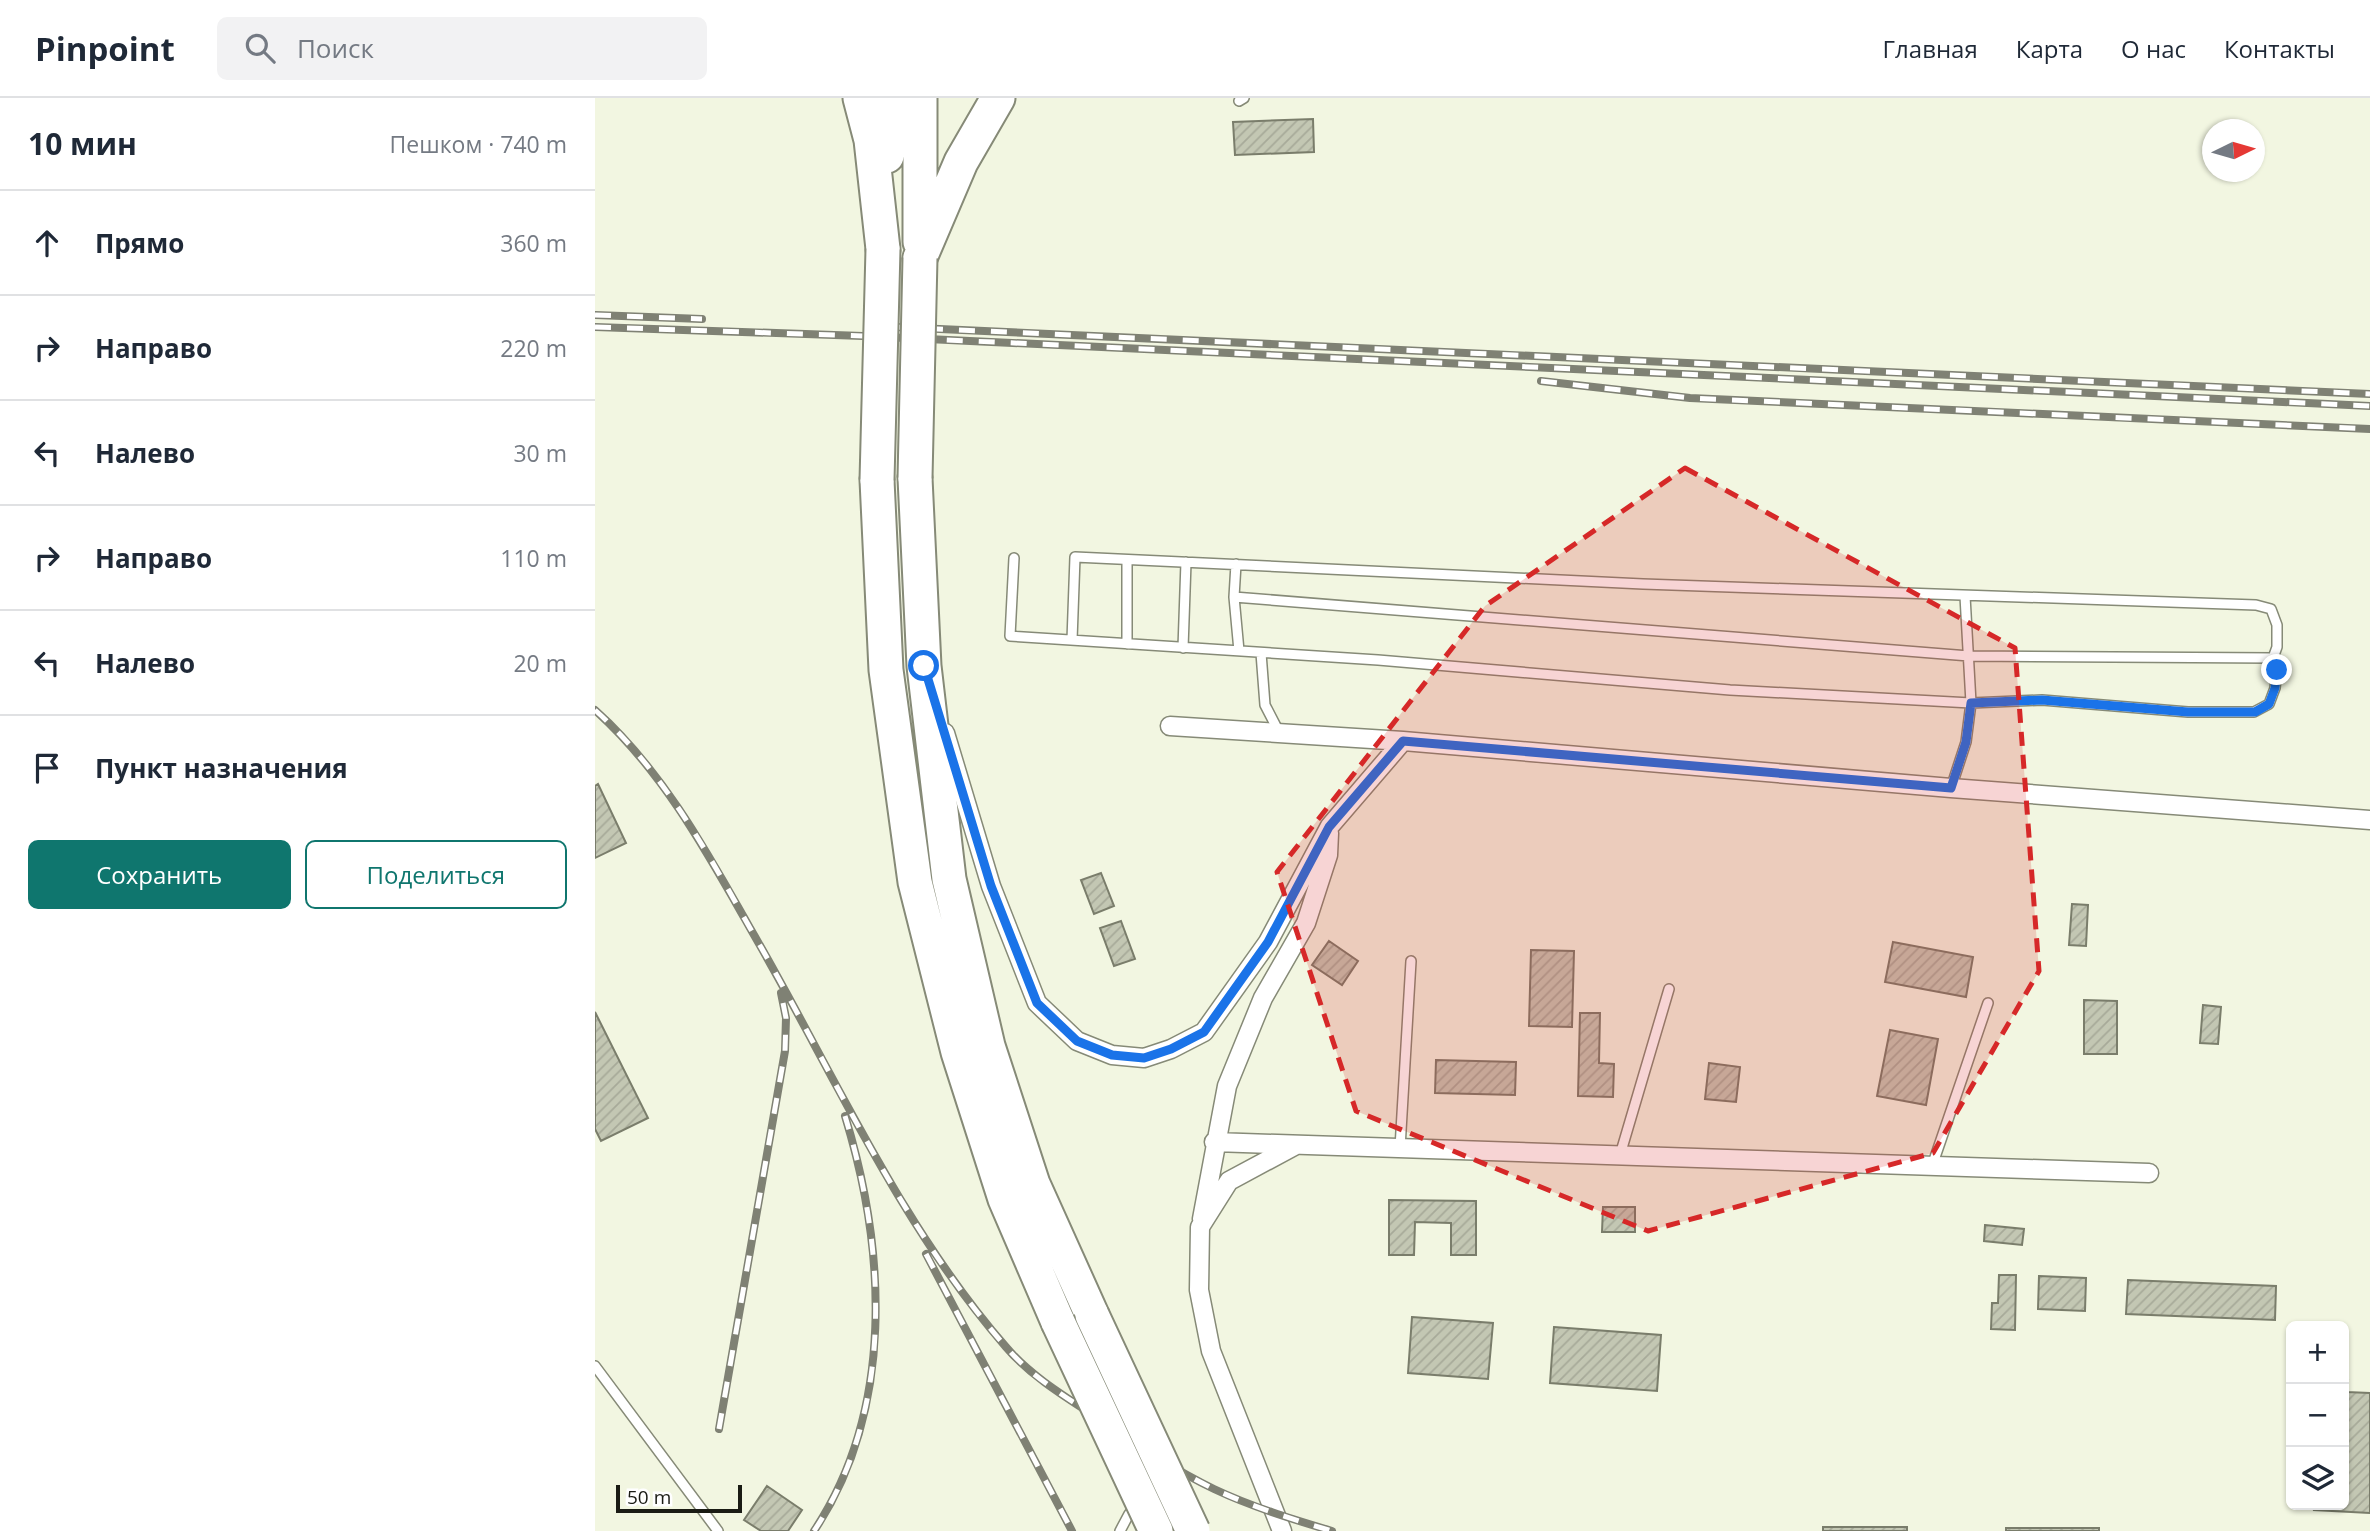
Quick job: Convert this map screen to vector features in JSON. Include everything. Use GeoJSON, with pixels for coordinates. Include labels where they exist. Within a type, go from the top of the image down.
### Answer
{"type":"FeatureCollection","features":[{"type":"Feature","properties":{"kind":"highway"},"geometry":{"type":"LineString","coordinates":[[860,98],[871,140],[883,249]]}},
{"type":"Feature","properties":{"kind":"highway"},"geometry":{"type":"LineString","coordinates":[[889,98],[877,480],[886,670],[915,882],[958,1052],[1005,1199],[1142,1523]]}},
{"type":"Feature","properties":{"kind":"highway"},"geometry":{"type":"LineString","coordinates":[[920,98],[920,258],[915,478],[924,666],[949,879],[988,1046],[1033,1184],[1193,1531]]}},
{"type":"Feature","properties":{"kind":"highway"},"geometry":{"type":"LineString","coordinates":[[920,258],[961,162],[998,98]]}},
{"type":"Feature","properties":{"kind":"street"},"geometry":{"type":"LineString","coordinates":[[924,666],[991,886],[1037,1003],[1077,1041],[1112,1055],[1144,1058],[1171,1049],[1204,1032],[1268,942],[1329,827],[1403,741]]}},
{"type":"Feature","properties":{"kind":"street"},"geometry":{"type":"LineString","coordinates":[[1170,726],[1280,736],[1403,741],[1951,788],[2370,820]]}},
{"type":"Feature","properties":{"kind":"street"},"geometry":{"type":"LineString","coordinates":[[1282,1531],[1211,1351],[1199,1290],[1200,1227],[1214,1142],[1227,1086],[1263,998],[1306,923],[1328,855],[1329,827]]}},
{"type":"Feature","properties":{"kind":"street"},"geometry":{"type":"LineString","coordinates":[[1214,1142],[2149,1173]]}},
{"type":"Feature","properties":{"kind":"street"},"geometry":{"type":"LineString","coordinates":[[1200,1227],[1229,1181],[1299,1143]]}},
{"type":"Feature","properties":{"kind":"lane"},"geometry":{"type":"LineString","coordinates":[[1014,558],[1010,636],[1239,651],[1730,690],[1971,703],[2042,700],[2188,712],[2255,712],[2269,704],[2275,688],[2277,670],[2273,658],[2277,647],[2277,625],[2271,609],[2256,605],[1643,584],[1075,558],[1072,640]]}},
{"type":"Feature","properties":{"kind":"lane"},"geometry":{"type":"LineString","coordinates":[[1127,560],[1127,644]]}},
{"type":"Feature","properties":{"kind":"lane"},"geometry":{"type":"LineString","coordinates":[[1184,648],[1186,562]]}},
{"type":"Feature","properties":{"kind":"lane"},"geometry":{"type":"LineString","coordinates":[[1236,564],[1234,597],[1239,651]]}},
{"type":"Feature","properties":{"kind":"lane"},"geometry":{"type":"LineString","coordinates":[[1951,788],[1966,742],[1971,703],[1965,596]]}},
{"type":"Feature","properties":{"kind":"lane"},"geometry":{"type":"LineString","coordinates":[[1234,597],[1969,656],[2273,658]]}},
{"type":"Feature","properties":{"kind":"lane"},"geometry":{"type":"LineString","coordinates":[[1261,653],[1265,705],[1280,736]]}},
{"type":"Feature","properties":{"kind":"lane"},"geometry":{"type":"LineString","coordinates":[[1400,1148],[1411,961]]}},
{"type":"Feature","properties":{"kind":"lane"},"geometry":{"type":"LineString","coordinates":[[1620,1156],[1669,989]]}},
{"type":"Feature","properties":{"kind":"lane"},"geometry":{"type":"LineString","coordinates":[[1932,1166],[1988,1003]]}},
{"type":"Feature","properties":{"kind":"lane"},"geometry":{"type":"LineString","coordinates":[[595,1366],[717,1531]]}},
{"type":"Feature","properties":{"kind":"lane"},"geometry":{"type":"LineString","coordinates":[[1120,1531],[1142,1523]]}},
{"type":"Feature","properties":{"kind":"highlighted area"},"geometry":{"type":"Polygon","coordinates":[[[1685,468],[2015,648],[2039,971],[1933,1153],[1648,1231],[1356,1111],[1277,872],[1485,606],[1685,468]]]}},
{"type":"Feature","properties":{"kind":"building"},"geometry":{"type":"Polygon","coordinates":[[[1313,119],[1314,152],[1235,155],[1233,122],[1313,119]]]}},
{"type":"Feature","properties":{"kind":"building"},"geometry":{"type":"Polygon","coordinates":[[[598,784],[626,843],[595,858],[595,786],[598,784]]]}},
{"type":"Feature","properties":{"kind":"building"},"geometry":{"type":"Polygon","coordinates":[[[1101,873],[1114,906],[1094,914],[1081,880],[1101,873]]]}},
{"type":"Feature","properties":{"kind":"building"},"geometry":{"type":"Polygon","coordinates":[[[2072,904],[2088,905],[2086,946],[2069,945],[2072,904]]]}},
{"type":"Feature","properties":{"kind":"building"},"geometry":{"type":"Polygon","coordinates":[[[1121,921],[1135,959],[1114,966],[1100,928],[1121,921]]]}},
{"type":"Feature","properties":{"kind":"building"},"geometry":{"type":"Polygon","coordinates":[[[1329,941],[1358,961],[1342,985],[1312,965],[1329,941]]]}},
{"type":"Feature","properties":{"kind":"building"},"geometry":{"type":"Polygon","coordinates":[[[1893,942],[1973,957],[1966,997],[1885,982],[1893,942]]]}},
{"type":"Feature","properties":{"kind":"building"},"geometry":{"type":"Polygon","coordinates":[[[1531,950],[1574,951],[1572,1027],[1529,1026],[1531,950]]]}},
{"type":"Feature","properties":{"kind":"building"},"geometry":{"type":"Polygon","coordinates":[[[2084,1000],[2117,1001],[2117,1054],[2084,1054],[2084,1000]]]}},
{"type":"Feature","properties":{"kind":"building"},"geometry":{"type":"Polygon","coordinates":[[[2203,1005],[2221,1007],[2218,1044],[2200,1043],[2203,1005]]]}},
{"type":"Feature","properties":{"kind":"building"},"geometry":{"type":"Polygon","coordinates":[[[595,1012],[648,1118],[601,1141],[595,1129],[595,1012]]]}},
{"type":"Feature","properties":{"kind":"building"},"geometry":{"type":"Polygon","coordinates":[[[1580,1013],[1600,1013],[1599,1063],[1614,1064],[1613,1097],[1578,1096],[1580,1013]]]}},
{"type":"Feature","properties":{"kind":"building"},"geometry":{"type":"Polygon","coordinates":[[[1890,1030],[1938,1039],[1926,1105],[1877,1096],[1890,1030]]]}},
{"type":"Feature","properties":{"kind":"building"},"geometry":{"type":"Polygon","coordinates":[[[1436,1060],[1516,1062],[1515,1095],[1435,1093],[1436,1060]]]}},
{"type":"Feature","properties":{"kind":"building"},"geometry":{"type":"Polygon","coordinates":[[[1709,1063],[1740,1067],[1736,1102],[1705,1099],[1709,1063]]]}},
{"type":"Feature","properties":{"kind":"building"},"geometry":{"type":"Polygon","coordinates":[[[1389,1200],[1476,1201],[1476,1255],[1451,1255],[1451,1223],[1415,1222],[1414,1255],[1389,1255],[1389,1200]]]}},
{"type":"Feature","properties":{"kind":"building"},"geometry":{"type":"Polygon","coordinates":[[[1603,1207],[1635,1207],[1635,1232],[1602,1232],[1603,1207]]]}},
{"type":"Feature","properties":{"kind":"building"},"geometry":{"type":"Polygon","coordinates":[[[1985,1225],[2024,1229],[2022,1245],[1984,1241],[1985,1225]]]}},
{"type":"Feature","properties":{"kind":"building"},"geometry":{"type":"Polygon","coordinates":[[[1999,1275],[2016,1275],[2015,1330],[1991,1329],[1992,1303],[1998,1303],[1999,1275]]]}},
{"type":"Feature","properties":{"kind":"building"},"geometry":{"type":"Polygon","coordinates":[[[2039,1276],[2086,1278],[2085,1311],[2038,1309],[2039,1276]]]}},
{"type":"Feature","properties":{"kind":"building"},"geometry":{"type":"Polygon","coordinates":[[[2128,1280],[2276,1286],[2275,1320],[2126,1314],[2128,1280]]]}},
{"type":"Feature","properties":{"kind":"building"},"geometry":{"type":"Polygon","coordinates":[[[1412,1317],[1493,1323],[1488,1379],[1408,1373],[1412,1317]]]}},
{"type":"Feature","properties":{"kind":"building"},"geometry":{"type":"Polygon","coordinates":[[[1554,1327],[1661,1335],[1657,1391],[1550,1383],[1554,1327]]]}},
{"type":"Feature","properties":{"kind":"building"},"geometry":{"type":"Polygon","coordinates":[[[2349,1392],[2370,1393],[2370,1513],[2314,1510],[2349,1510],[2349,1392]]]}},
{"type":"Feature","properties":{"kind":"building"},"geometry":{"type":"Polygon","coordinates":[[[767,1486],[802,1510],[788,1531],[761,1531],[744,1520],[767,1486]]]}},
{"type":"Feature","properties":{"kind":"building"},"geometry":{"type":"Polygon","coordinates":[[[1823,1527],[1907,1527],[1907,1531],[1823,1531],[1823,1527]]]}},
{"type":"Feature","properties":{"kind":"building"},"geometry":{"type":"Polygon","coordinates":[[[2006,1528],[2099,1528],[2099,1531],[2006,1531],[2006,1528]]]}},
{"type":"Feature","properties":{"kind":"railway"},"geometry":{"type":"LineString","coordinates":[[595,315],[702,319]]}},
{"type":"Feature","properties":{"kind":"railway"},"geometry":{"type":"LineString","coordinates":[[595,327],[863,336],[2370,406]]}},
{"type":"Feature","properties":{"kind":"railway"},"geometry":{"type":"LineString","coordinates":[[895,327],[2370,394]]}},
{"type":"Feature","properties":{"kind":"railway"},"geometry":{"type":"LineString","coordinates":[[1541,381],[1690,398],[2370,429]]}},
{"type":"Feature","properties":{"kind":"railway"},"geometry":{"type":"LineString","coordinates":[[595,710],[641,758],[681,812],[780,981],[899,1197],[967,1299],[1006,1347],[1055,1390],[1181,1472],[1243,1501],[1332,1531]]}},
{"type":"Feature","properties":{"kind":"railway"},"geometry":{"type":"LineString","coordinates":[[719,1429],[785,1051],[786,1018],[781,993]]}},
{"type":"Feature","properties":{"kind":"railway"},"geometry":{"type":"LineString","coordinates":[[814,1531],[840,1484],[859,1434],[870,1381],[875,1328],[875,1274],[869,1220],[859,1167],[845,1116]]}},
{"type":"Feature","properties":{"kind":"railway"},"geometry":{"type":"LineString","coordinates":[[926,1254],[1072,1531]]}},
{"type":"Feature","properties":{"kind":"route"},"geometry":{"type":"LineString","coordinates":[[924,666],[991,886],[1037,1003],[1077,1041],[1112,1055],[1144,1058],[1171,1049],[1204,1032],[1268,942],[1329,827],[1403,741],[1951,788],[1966,742],[1971,703],[2042,700],[2188,712],[2255,712],[2269,704],[2275,688],[2277,670]]}}]}
